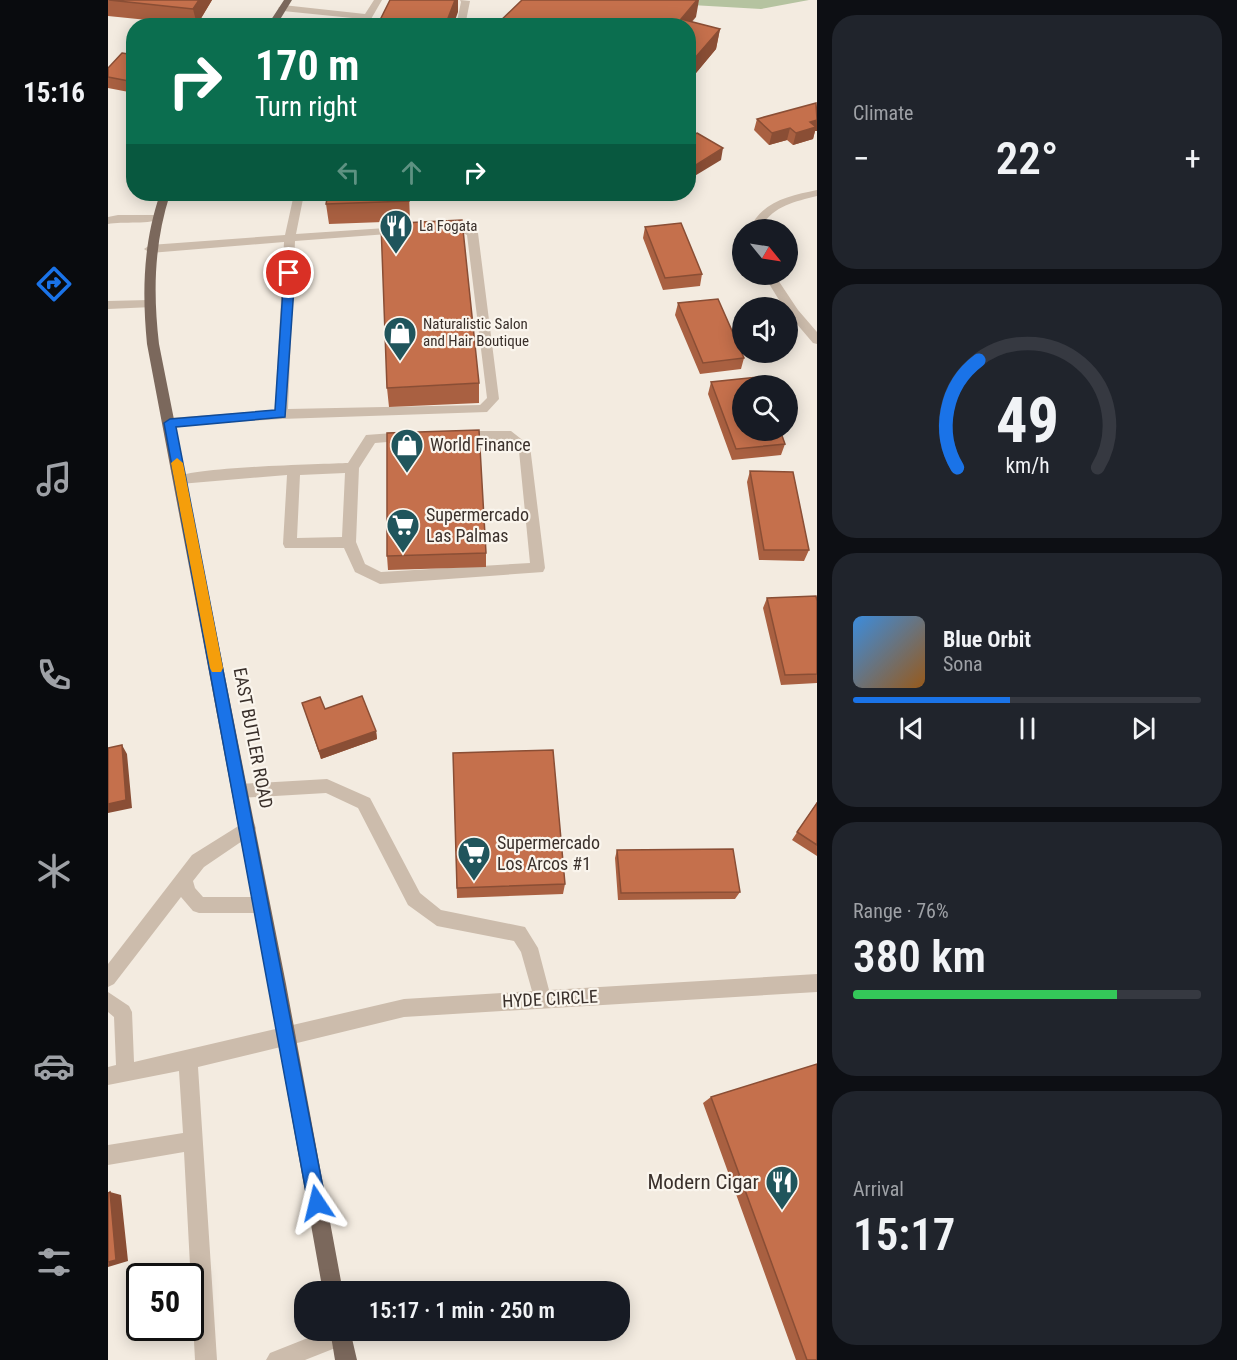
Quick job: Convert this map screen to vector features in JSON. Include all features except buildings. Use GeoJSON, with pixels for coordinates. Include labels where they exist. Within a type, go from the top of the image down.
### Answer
{"type":"FeatureCollection","features":[{"type":"Feature","properties":{"kind":"main road"},"geometry":{"type":"LineString","coordinates":[[276,18],[286,4]]}},
{"type":"Feature","properties":{"kind":"main road","name":"EAST BUTLER ROAD"},"geometry":{"type":"LineString","coordinates":[[162,201],[156,218],[150,249],[149,304],[153,344],[248,828],[331,1281]]}},
{"type":"Feature","properties":{"kind":"main road"},"geometry":{"type":"LineString","coordinates":[[342,1341],[346,1360]]}},
{"type":"Feature","properties":{"kind":"street"},"geometry":{"type":"LineString","coordinates":[[366,18],[378,0]]}},
{"type":"Feature","properties":{"kind":"street"},"geometry":{"type":"LineString","coordinates":[[462,18],[466,2],[464,0]]}},
{"type":"Feature","properties":{"kind":"street"},"geometry":{"type":"LineString","coordinates":[[286,4],[350,18]]}},
{"type":"Feature","properties":{"kind":"street"},"geometry":{"type":"LineString","coordinates":[[759,219],[768,209],[784,201],[817,192]]}},
{"type":"Feature","properties":{"kind":"street"},"geometry":{"type":"LineString","coordinates":[[280,414],[290,239],[298,201]]}},
{"type":"Feature","properties":{"kind":"street"},"geometry":{"type":"LineString","coordinates":[[108,221],[118,218],[156,218]]}},
{"type":"Feature","properties":{"kind":"street"},"geometry":{"type":"LineString","coordinates":[[150,249],[461,226],[472,232],[493,399],[483,409],[280,414],[170,423]]}},
{"type":"Feature","properties":{"kind":"street"},"geometry":{"type":"LineString","coordinates":[[775,285],[794,313],[817,340]]}},
{"type":"Feature","properties":{"kind":"street"},"geometry":{"type":"LineString","coordinates":[[108,305],[149,304]]}},
{"type":"Feature","properties":{"kind":"street"},"geometry":{"type":"LineString","coordinates":[[417,437],[371,438],[352,468],[349,542],[360,568],[380,578],[538,568],[525,449],[511,436],[451,436]]}},
{"type":"Feature","properties":{"kind":"street"},"geometry":{"type":"LineString","coordinates":[[180,479],[226,474],[352,468]]}},
{"type":"Feature","properties":{"kind":"street"},"geometry":{"type":"LineString","coordinates":[[294,470],[290,544],[349,542]]}},
{"type":"Feature","properties":{"kind":"street"},"geometry":{"type":"LineString","coordinates":[[240,790],[327,786],[364,803],[414,899],[437,918],[519,933],[529,948],[543,999]]}},
{"type":"Feature","properties":{"kind":"street"},"geometry":{"type":"LineString","coordinates":[[108,978],[198,861],[248,828]]}},
{"type":"Feature","properties":{"kind":"street"},"geometry":{"type":"LineString","coordinates":[[184,881],[188,893],[199,905],[262,905]]}},
{"type":"Feature","properties":{"kind":"street","name":"HYDE CIRCLE"},"geometry":{"type":"LineString","coordinates":[[116,1075],[404,1008],[817,983]]}},
{"type":"Feature","properties":{"kind":"street"},"geometry":{"type":"LineString","coordinates":[[108,1001],[123,1012],[116,1075]]}},
{"type":"Feature","properties":{"kind":"street"},"geometry":{"type":"LineString","coordinates":[[188,1059],[206,1360]]}},
{"type":"Feature","properties":{"kind":"street"},"geometry":{"type":"LineString","coordinates":[[108,1155],[193,1142]]}},
{"type":"Feature","properties":{"kind":"street"},"geometry":{"type":"LineString","coordinates":[[277,1360],[322,1341]]}},
{"type":"Feature","properties":{"kind":"green space"},"geometry":{"type":"Polygon","coordinates":[[[658,0],[809,0],[761,9],[674,4],[658,0]]]}},
{"type":"Feature","properties":{"kind":"slow traffic"},"geometry":{"type":"LineString","coordinates":[[177,463],[217,668]]}},
{"type":"Feature","properties":{"kind":"place","name":"La Fogata"},"geometry":{"type":"Point","coordinates":[396,255]}},
{"type":"Feature","properties":{"kind":"place","name":"Naturalistic Salon and Hair Boutique"},"geometry":{"type":"Point","coordinates":[400,362]}},
{"type":"Feature","properties":{"kind":"place","name":"World Finance"},"geometry":{"type":"Point","coordinates":[407,474]}},
{"type":"Feature","properties":{"kind":"place","name":"Supermercado Las Palmas"},"geometry":{"type":"Point","coordinates":[403,554]}},
{"type":"Feature","properties":{"kind":"place","name":"Supermercado Los Arcos #1"},"geometry":{"type":"Point","coordinates":[474,882]}},
{"type":"Feature","properties":{"kind":"place","name":"Modern Cigar"},"geometry":{"type":"Point","coordinates":[782,1211]}},
{"type":"Feature","properties":{"kind":"route"},"geometry":{"type":"LineString","coordinates":[[289,273],[280,414],[170,423],[281,1001],[317,1203]]}}]}
